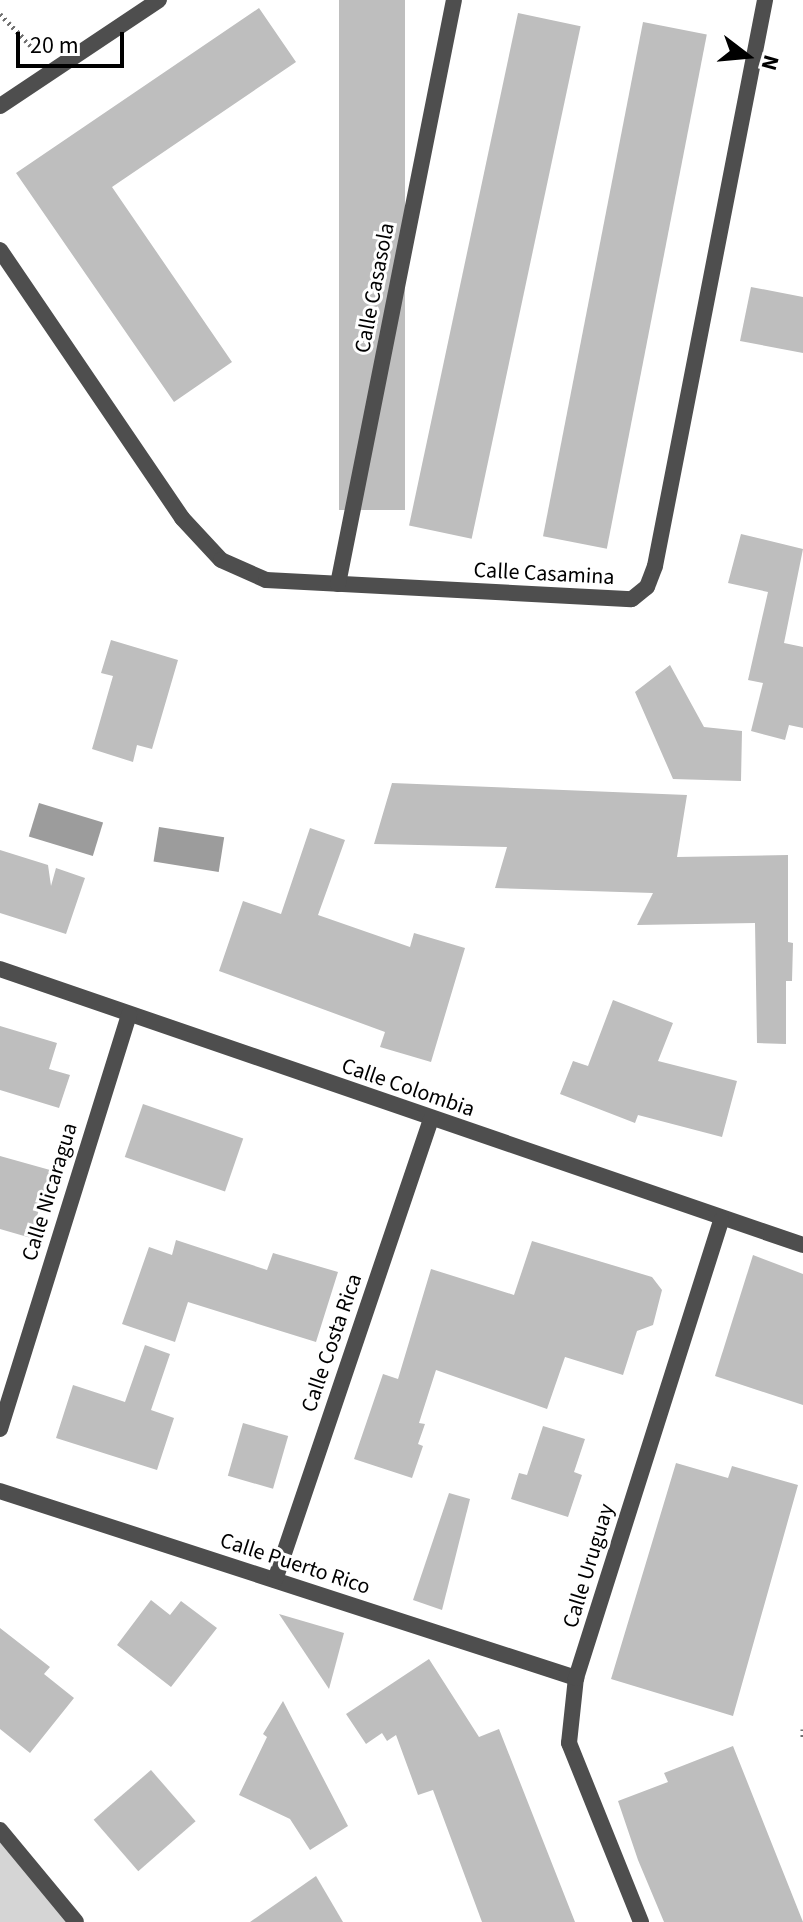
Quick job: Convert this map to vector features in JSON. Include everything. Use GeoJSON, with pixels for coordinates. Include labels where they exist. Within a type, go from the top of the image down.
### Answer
{"type":"FeatureCollection","features":[{"type":"Feature","properties":{"kind":"street"},"geometry":{"type":"LineString","coordinates":[[0,106],[159,0]]}},
{"type":"Feature","properties":{"kind":"street","name":"Calle Casasola"},"geometry":{"type":"LineString","coordinates":[[338,584],[454,0]]}},
{"type":"Feature","properties":{"kind":"street","name":"Calle Casamina"},"geometry":{"type":"LineString","coordinates":[[0,250],[182,518],[221,560],[266,580],[615,602],[632,599],[647,587],[765,0]]}},
{"type":"Feature","properties":{"kind":"street","name":"Calle Colombia"},"geometry":{"type":"LineString","coordinates":[[0,969],[721,1220],[803,1245]]}},
{"type":"Feature","properties":{"kind":"street","name":"Calle Nicaragua"},"geometry":{"type":"LineString","coordinates":[[0,1429],[129,1015]]}},
{"type":"Feature","properties":{"kind":"street","name":"Calle Costa Rica"},"geometry":{"type":"LineString","coordinates":[[275,1580],[431,1119]]}},
{"type":"Feature","properties":{"kind":"street","name":"Calle Uruguay"},"geometry":{"type":"LineString","coordinates":[[641,1922],[569,1743],[576,1678],[721,1220]]}},
{"type":"Feature","properties":{"kind":"street","name":"Calle Puerto Rico"},"geometry":{"type":"LineString","coordinates":[[0,1491],[576,1678]]}},
{"type":"Feature","properties":{"kind":"street"},"geometry":{"type":"LineString","coordinates":[[0,1830],[76,1922]]}},
{"type":"Feature","properties":{"kind":"path"},"geometry":{"type":"LineString","coordinates":[[0,14],[55,69]]}},
{"type":"Feature","properties":{"kind":"path"},"geometry":{"type":"LineString","coordinates":[[803,1729],[803,1738]]}},
{"type":"Feature","properties":{"kind":"shaded area"},"geometry":{"type":"Polygon","coordinates":[[[39,803],[103,823],[93,856],[29,836],[39,803]]]}},
{"type":"Feature","properties":{"kind":"shaded area"},"geometry":{"type":"Polygon","coordinates":[[[159,827],[224,837],[219,872],[154,862],[159,827]]]}},
{"type":"Feature","properties":{"kind":"shaded area"},"geometry":{"type":"Polygon","coordinates":[[[0,1830],[76,1922],[0,1922],[0,1830]]]}},
{"type":"Feature","properties":{"kind":"building"},"geometry":{"type":"Polygon","coordinates":[[[339,0],[405,0],[405,510],[339,510],[339,0]]]}},
{"type":"Feature","properties":{"kind":"building"},"geometry":{"type":"Polygon","coordinates":[[[259,8],[296,62],[112,187],[232,362],[174,402],[16,173],[259,8]]]}},
{"type":"Feature","properties":{"kind":"building"},"geometry":{"type":"Polygon","coordinates":[[[518,13],[581,26],[472,539],[409,526],[518,13]]]}},
{"type":"Feature","properties":{"kind":"building"},"geometry":{"type":"Polygon","coordinates":[[[643,22],[707,34],[607,549],[543,536],[643,22]]]}},
{"type":"Feature","properties":{"kind":"building"},"geometry":{"type":"Polygon","coordinates":[[[751,287],[803,297],[803,353],[740,341],[751,287]]]}},
{"type":"Feature","properties":{"kind":"building"},"geometry":{"type":"Polygon","coordinates":[[[741,534],[803,549],[784,643],[803,647],[803,728],[789,725],[785,740],[751,731],[763,683],[748,680],[768,592],[728,583],[741,534]]]}},
{"type":"Feature","properties":{"kind":"building"},"geometry":{"type":"Polygon","coordinates":[[[111,640],[178,660],[152,749],[137,745],[133,762],[92,749],[113,676],[101,673],[111,640]]]}},
{"type":"Feature","properties":{"kind":"building"},"geometry":{"type":"Polygon","coordinates":[[[670,665],[704,727],[742,731],[741,781],[673,779],[635,692],[670,665]]]}},
{"type":"Feature","properties":{"kind":"building"},"geometry":{"type":"Polygon","coordinates":[[[392,783],[687,795],[677,857],[788,855],[788,942],[793,943],[792,981],[786,981],[786,1044],[757,1043],[755,923],[637,925],[653,893],[495,888],[507,847],[374,844],[392,783]]]}},
{"type":"Feature","properties":{"kind":"building"},"geometry":{"type":"Polygon","coordinates":[[[310,828],[345,840],[318,915],[410,947],[414,933],[465,948],[431,1062],[380,1047],[385,1032],[219,971],[243,901],[281,914],[310,828]]]}},
{"type":"Feature","properties":{"kind":"building"},"geometry":{"type":"Polygon","coordinates":[[[0,850],[48,865],[51,886],[56,868],[85,878],[66,934],[0,913],[0,850]]]}},
{"type":"Feature","properties":{"kind":"building"},"geometry":{"type":"Polygon","coordinates":[[[613,1000],[673,1023],[658,1061],[737,1081],[722,1137],[638,1115],[635,1123],[560,1094],[573,1061],[588,1066],[613,1000]]]}},
{"type":"Feature","properties":{"kind":"building"},"geometry":{"type":"Polygon","coordinates":[[[0,1026],[57,1043],[49,1069],[70,1075],[59,1108],[0,1090],[0,1026]]]}},
{"type":"Feature","properties":{"kind":"building"},"geometry":{"type":"Polygon","coordinates":[[[143,1104],[243,1139],[225,1191],[125,1157],[143,1104]]]}},
{"type":"Feature","properties":{"kind":"building"},"geometry":{"type":"Polygon","coordinates":[[[0,1156],[50,1170],[31,1238],[0,1229],[0,1156]]]}},
{"type":"Feature","properties":{"kind":"building"},"geometry":{"type":"Polygon","coordinates":[[[176,1240],[267,1270],[273,1253],[338,1272],[316,1342],[188,1302],[175,1342],[122,1324],[149,1247],[172,1255],[176,1240]]]}},
{"type":"Feature","properties":{"kind":"building"},"geometry":{"type":"Polygon","coordinates":[[[532,1241],[652,1277],[662,1290],[653,1325],[637,1331],[623,1375],[565,1357],[547,1409],[436,1370],[419,1423],[425,1424],[418,1444],[423,1446],[412,1478],[354,1459],[383,1374],[398,1379],[431,1269],[514,1295],[532,1241]]]}},
{"type":"Feature","properties":{"kind":"building"},"geometry":{"type":"Polygon","coordinates":[[[753,1255],[803,1274],[803,1405],[715,1376],[753,1255]]]}},
{"type":"Feature","properties":{"kind":"building"},"geometry":{"type":"Polygon","coordinates":[[[145,1345],[170,1354],[151,1410],[174,1418],[157,1470],[56,1438],[73,1385],[125,1402],[145,1345]]]}},
{"type":"Feature","properties":{"kind":"building"},"geometry":{"type":"Polygon","coordinates":[[[243,1423],[288,1436],[273,1489],[228,1476],[243,1423]]]}},
{"type":"Feature","properties":{"kind":"building"},"geometry":{"type":"Polygon","coordinates":[[[543,1426],[585,1439],[574,1472],[582,1475],[568,1517],[511,1499],[519,1473],[527,1475],[543,1426]]]}},
{"type":"Feature","properties":{"kind":"building"},"geometry":{"type":"Polygon","coordinates":[[[676,1463],[728,1478],[732,1466],[798,1485],[733,1716],[611,1679],[676,1463]]]}},
{"type":"Feature","properties":{"kind":"building"},"geometry":{"type":"Polygon","coordinates":[[[449,1493],[470,1499],[442,1610],[413,1600],[449,1493]]]}},
{"type":"Feature","properties":{"kind":"building"},"geometry":{"type":"Polygon","coordinates":[[[151,1600],[170,1615],[181,1601],[217,1628],[171,1687],[117,1645],[151,1600]]]}},
{"type":"Feature","properties":{"kind":"building"},"geometry":{"type":"Polygon","coordinates":[[[279,1614],[344,1633],[329,1689],[279,1614]]]}},
{"type":"Feature","properties":{"kind":"building"},"geometry":{"type":"Polygon","coordinates":[[[0,1628],[50,1667],[44,1674],[74,1698],[30,1753],[0,1729],[0,1628]]]}},
{"type":"Feature","properties":{"kind":"building"},"geometry":{"type":"Polygon","coordinates":[[[429,1659],[479,1737],[499,1729],[575,1922],[482,1922],[433,1790],[418,1795],[396,1735],[387,1741],[382,1733],[366,1744],[346,1714],[429,1659]]]}},
{"type":"Feature","properties":{"kind":"building"},"geometry":{"type":"Polygon","coordinates":[[[283,1701],[348,1826],[310,1850],[290,1819],[239,1795],[267,1737],[263,1734],[283,1701]]]}},
{"type":"Feature","properties":{"kind":"building"},"geometry":{"type":"Polygon","coordinates":[[[733,1746],[803,1922],[664,1922],[638,1860],[618,1801],[668,1782],[664,1773],[733,1746]]]}},
{"type":"Feature","properties":{"kind":"building"},"geometry":{"type":"Polygon","coordinates":[[[151,1770],[196,1821],[138,1871],[94,1820],[151,1770]]]}},
{"type":"Feature","properties":{"kind":"building"},"geometry":{"type":"Polygon","coordinates":[[[316,1876],[343,1922],[250,1922],[316,1876]]]}}]}
